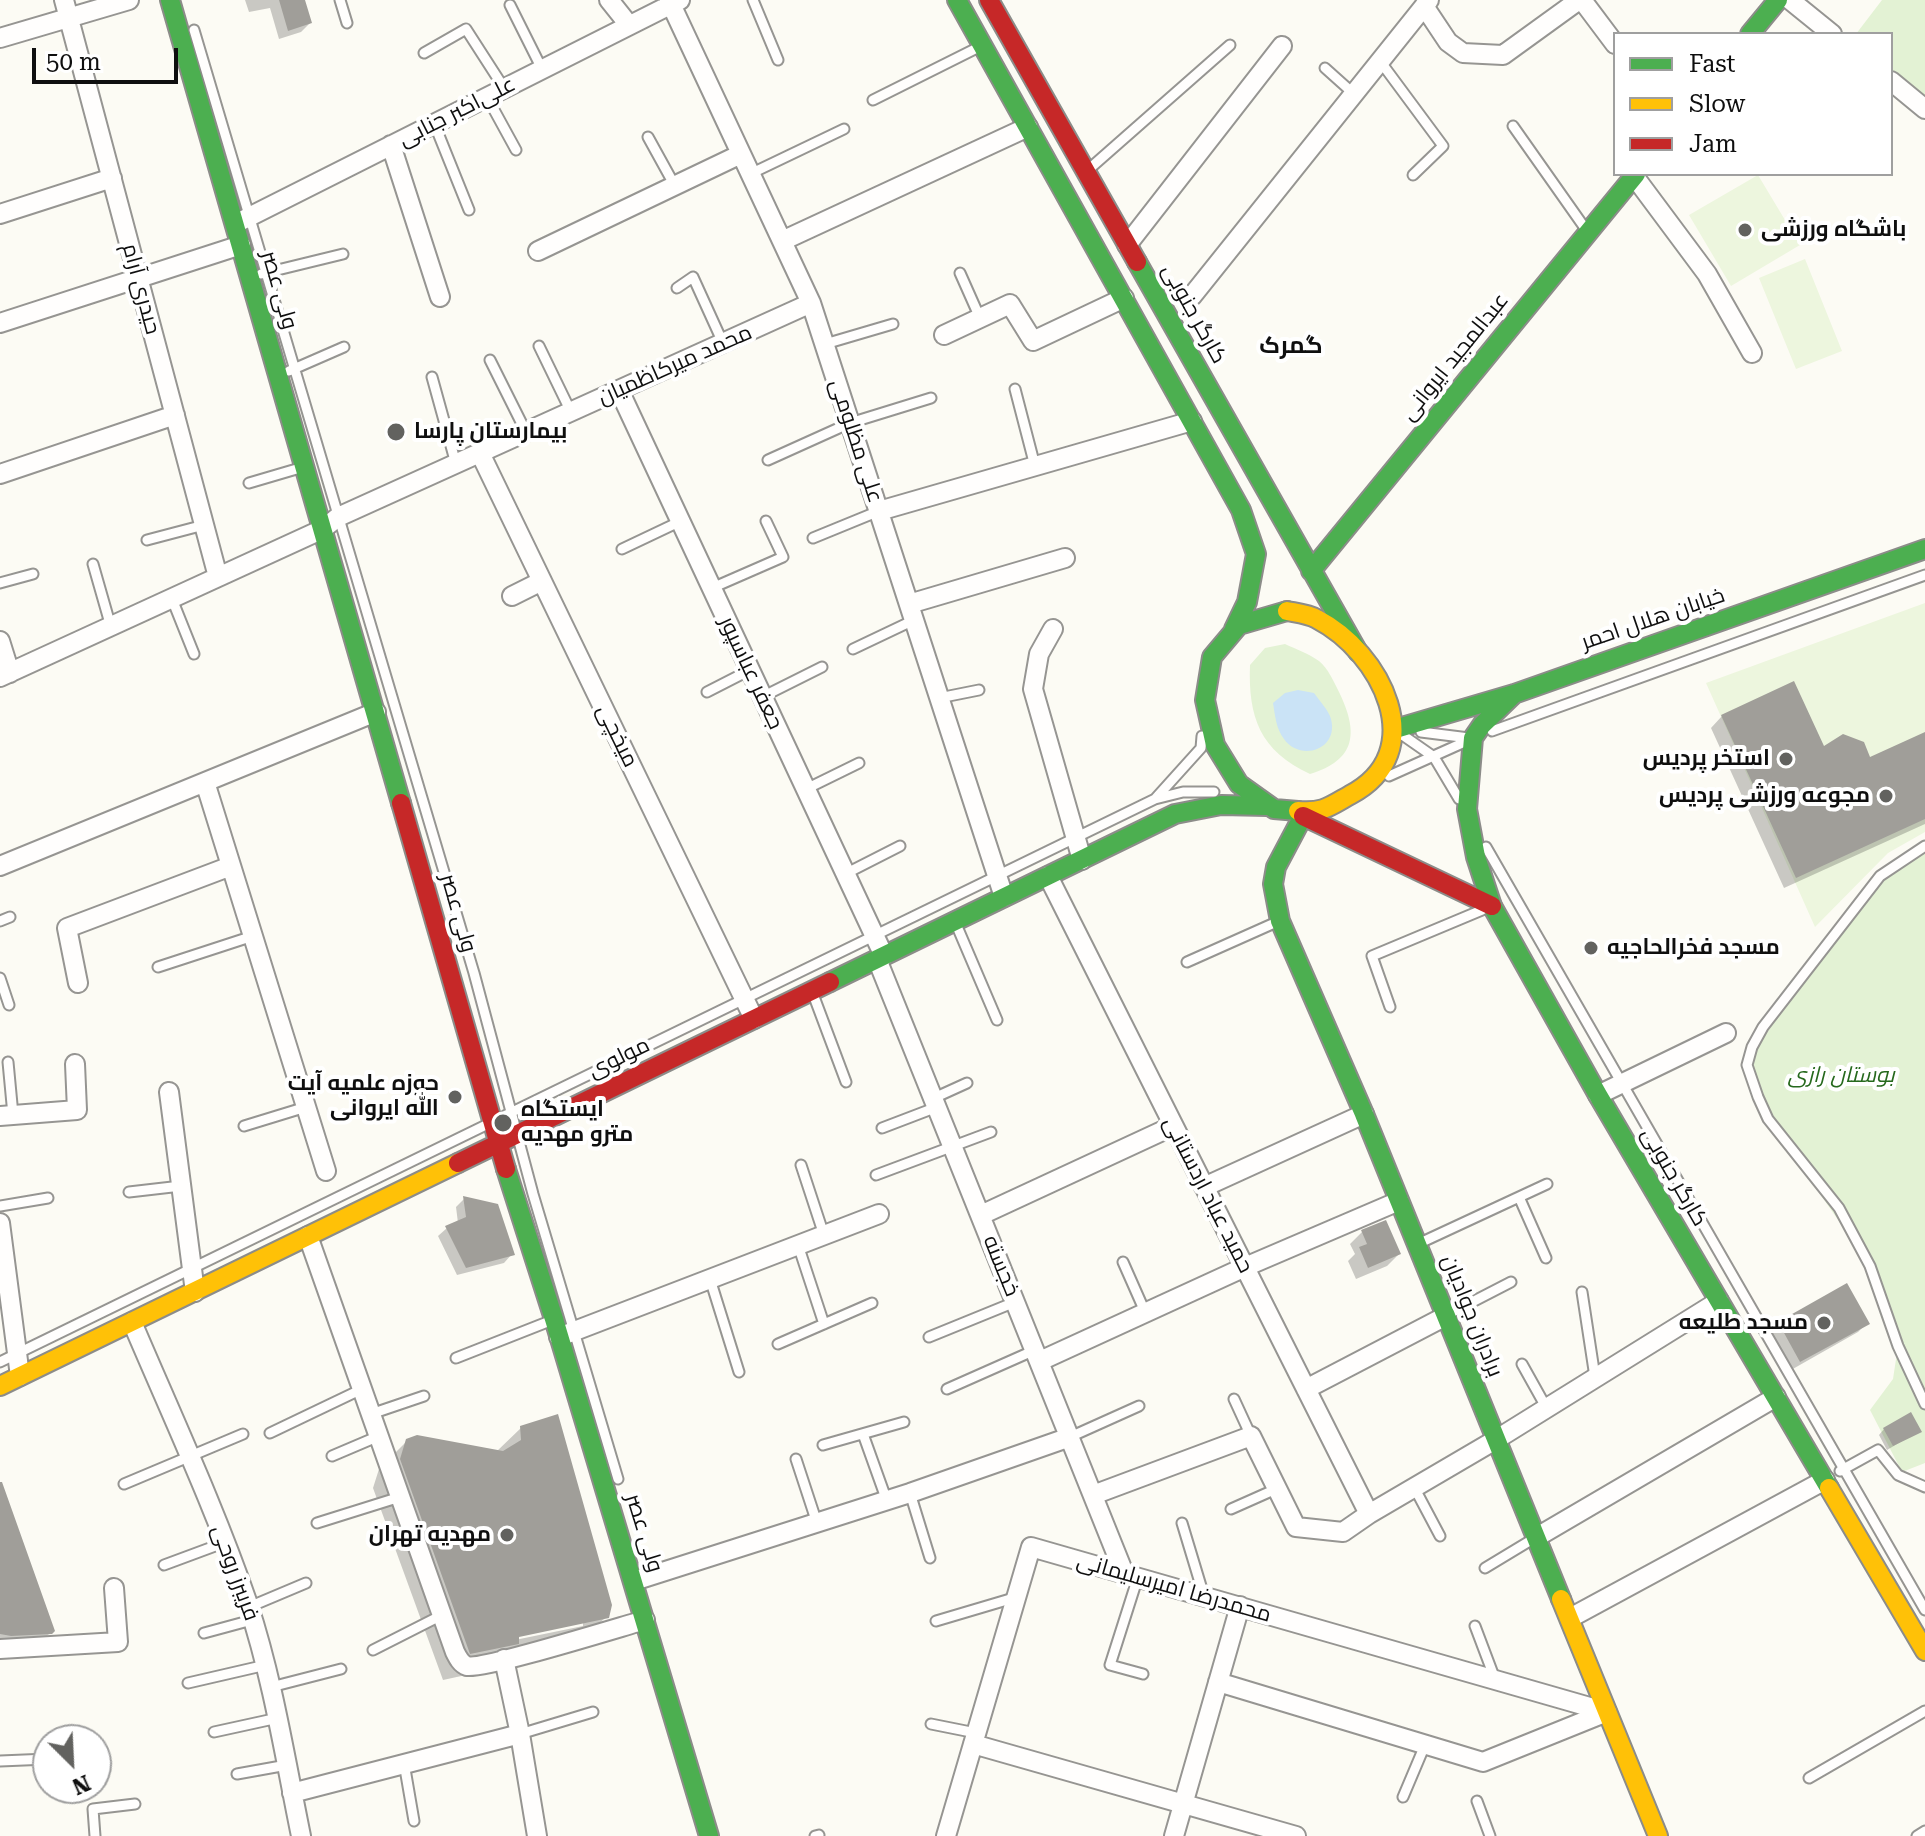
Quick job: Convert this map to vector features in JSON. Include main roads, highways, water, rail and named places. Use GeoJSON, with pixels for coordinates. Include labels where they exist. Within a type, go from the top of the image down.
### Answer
{"type":"FeatureCollection","features":[{"type":"Feature","properties":{"kind":"main road","name":"ولی عصر"},"geometry":{"type":"LineString","coordinates":[[170,0],[242,220],[241,245],[258,274],[287,372],[305,467],[491,1122],[554,1319],[567,1335],[643,1578],[645,1620],[709,1836]]}},
{"type":"Feature","properties":{"kind":"main road"},"geometry":{"type":"LineString","coordinates":[[957,0],[1241,510],[1256,554],[1247,602],[1234,629],[1213,655],[1204,693],[1205,716],[1224,765],[1244,790],[1267,806],[1303,816],[1492,906]]}},
{"type":"Feature","properties":{"kind":"main road","name":"کارگر جنوبی"},"geometry":{"type":"LineString","coordinates":[[989,0],[1358,652]]}},
{"type":"Feature","properties":{"kind":"main road"},"geometry":{"type":"LineString","coordinates":[[1752,32],[1778,0]]}},
{"type":"Feature","properties":{"kind":"main road","name":"عبدالمجید ایروانی"},"geometry":{"type":"LineString","coordinates":[[1311,571],[1634,176]]}},
{"type":"Feature","properties":{"kind":"main road","name":"خیابان هلال احمر"},"geometry":{"type":"LineString","coordinates":[[1395,729],[1514,694],[1925,549]]}},
{"type":"Feature","properties":{"kind":"main road"},"geometry":{"type":"LineString","coordinates":[[1234,629],[1260,614],[1287,611],[1320,620],[1358,652],[1382,688],[1395,729],[1393,747],[1379,776],[1338,806],[1303,816]]}},
{"type":"Feature","properties":{"kind":"main road","name":"کارگر جنوبی"},"geometry":{"type":"LineString","coordinates":[[1514,694],[1473,738],[1467,809],[1476,857],[1492,906],[1598,1095],[1925,1651]]}},
{"type":"Feature","properties":{"kind":"main road","name":"مولوی"},"geometry":{"type":"LineString","coordinates":[[0,1386],[1175,814],[1221,803],[1267,806]]}},
{"type":"Feature","properties":{"kind":"main road","name":"برادران جوادیان"},"geometry":{"type":"LineString","coordinates":[[1303,816],[1276,867],[1273,884],[1280,921],[1364,1114],[1657,1836]]}},
{"type":"Feature","properties":{"kind":"water"},"geometry":{"type":"Polygon","coordinates":[[[1298,690],[1314,693],[1331,719],[1332,730],[1324,745],[1308,751],[1291,746],[1281,735],[1273,703],[1285,693],[1298,690]]]}},
{"type":"Feature","properties":{"kind":"place","name":"باشگاه ورزشی"},"geometry":{"type":"Point","coordinates":[1745,230]}},
{"type":"Feature","properties":{"kind":"place","name":"بیمارستان پارسا"},"geometry":{"type":"Point","coordinates":[396,432]}},
{"type":"Feature","properties":{"kind":"place","name":"استخر پردیس"},"geometry":{"type":"Point","coordinates":[1786,759]}},
{"type":"Feature","properties":{"kind":"place","name":"مجوعه ورزشی پردیس"},"geometry":{"type":"Point","coordinates":[1886,796]}},
{"type":"Feature","properties":{"kind":"place","name":"مسجد فخرالحاجیه"},"geometry":{"type":"Point","coordinates":[1591,948]}},
{"type":"Feature","properties":{"kind":"place","name":"حوزه علمیه آیت‌ الله ایروانی"},"geometry":{"type":"Point","coordinates":[455,1097]}},
{"type":"Feature","properties":{"kind":"place","name":"ایستگاه مترو مهدیه"},"geometry":{"type":"Point","coordinates":[503,1123]}},
{"type":"Feature","properties":{"kind":"place","name":"مسجد طلیعه"},"geometry":{"type":"Point","coordinates":[1824,1323]}},
{"type":"Feature","properties":{"kind":"place","name":"مهدیه تهران"},"geometry":{"type":"Point","coordinates":[507,1535]}},
{"type":"Feature","properties":{"kind":"district","name":"گمرک"},"geometry":{"type":"Point","coordinates":[1291,346]}},
{"type":"Feature","properties":{"kind":"park label","name":"بوستان رازی"},"geometry":{"type":"Point","coordinates":[1841,1076]}}]}
